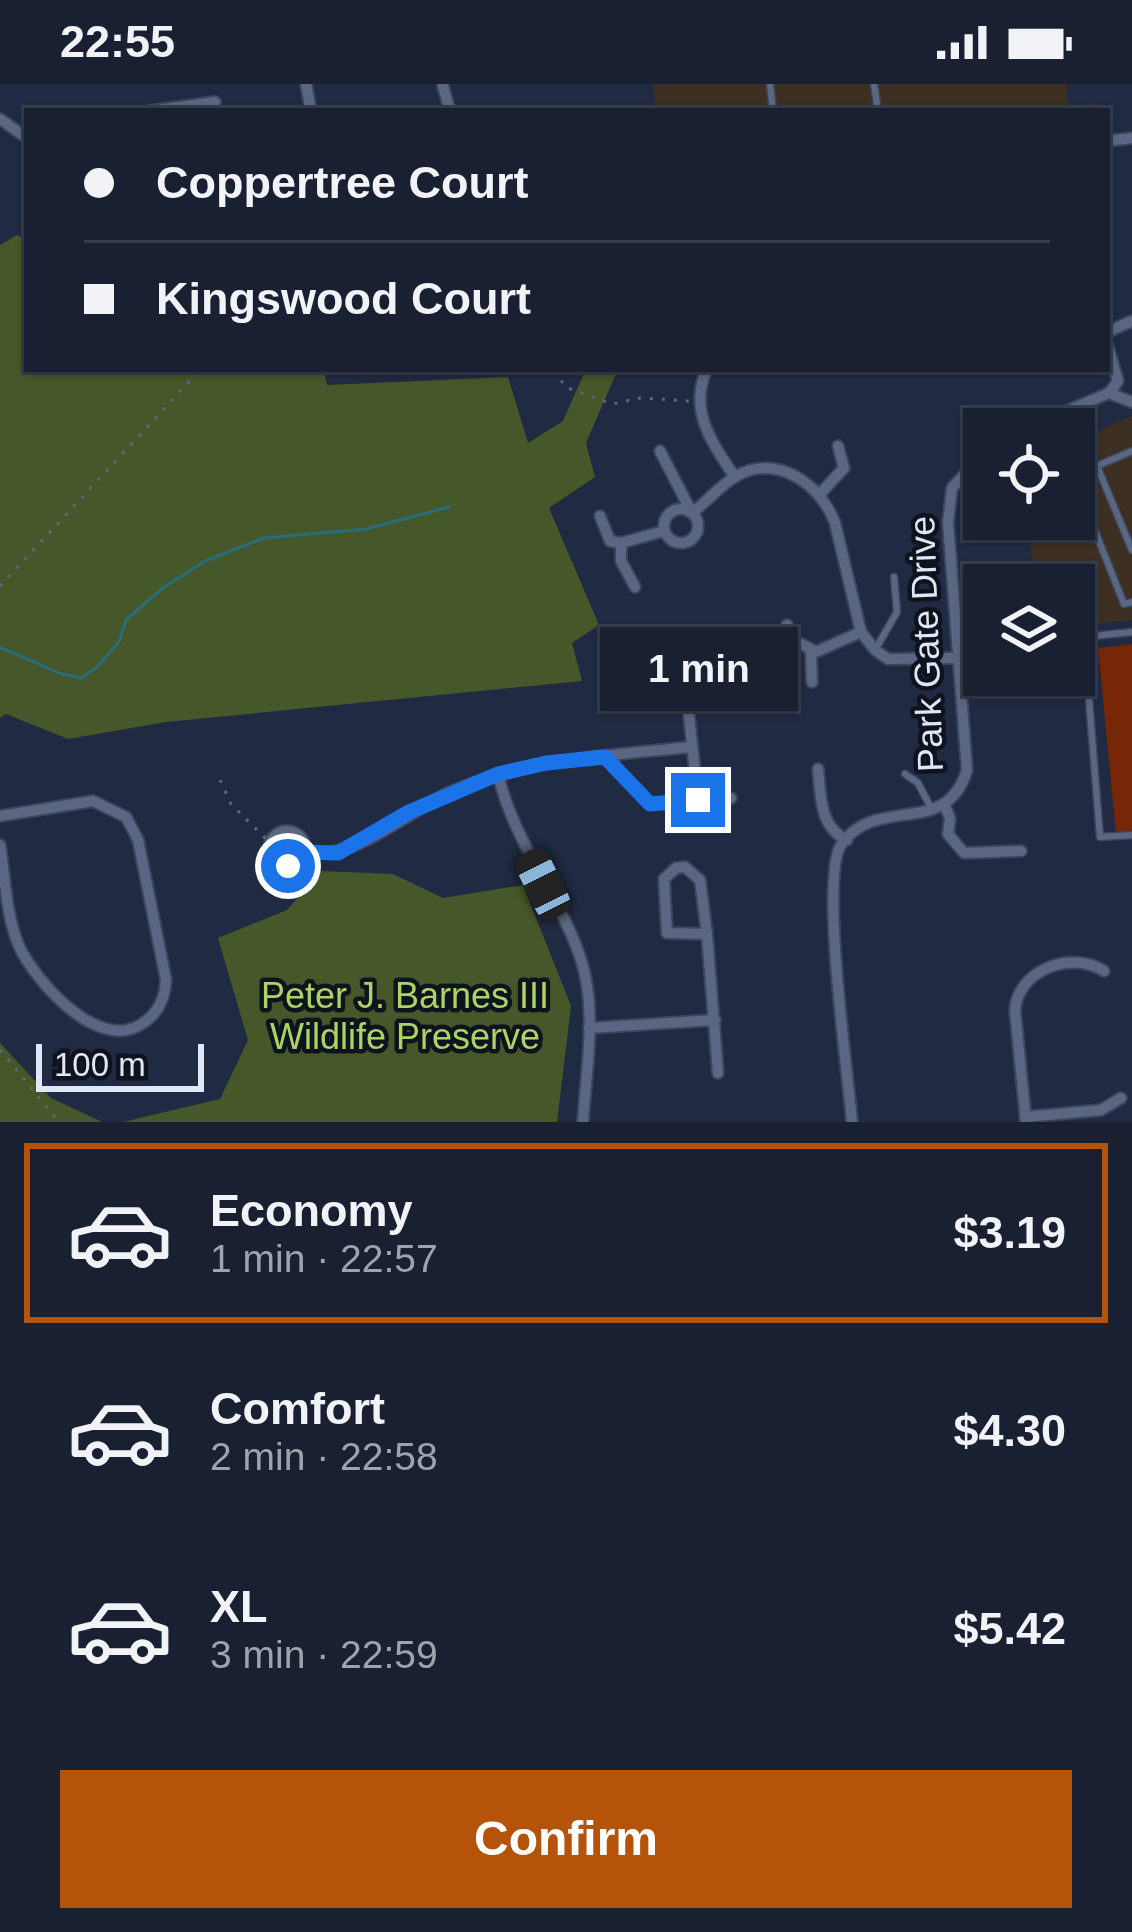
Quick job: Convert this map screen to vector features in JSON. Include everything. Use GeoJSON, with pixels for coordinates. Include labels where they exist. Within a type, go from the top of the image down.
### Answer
{"type":"FeatureCollection","features":[{"type":"Feature","properties":{"kind":"street"},"geometry":{"type":"LineString","coordinates":[[172,108],[215,102]]}},
{"type":"Feature","properties":{"kind":"street"},"geometry":{"type":"LineString","coordinates":[[0,118],[23,132]]}},
{"type":"Feature","properties":{"kind":"street"},"geometry":{"type":"LineString","coordinates":[[1074,408],[1115,388],[1110,355]]}},
{"type":"Feature","properties":{"kind":"street"},"geometry":{"type":"LineString","coordinates":[[706,372],[699,402],[712,443],[735,477]]}},
{"type":"Feature","properties":{"kind":"street"},"geometry":{"type":"LineString","coordinates":[[1116,376],[1132,376]]}},
{"type":"Feature","properties":{"kind":"street"},"geometry":{"type":"LineString","coordinates":[[1109,393],[1132,402]]}},
{"type":"Feature","properties":{"kind":"street"},"geometry":{"type":"LineString","coordinates":[[820,494],[844,468],[838,446]]}},
{"type":"Feature","properties":{"kind":"street"},"geometry":{"type":"LineString","coordinates":[[660,452],[692,513],[698,529],[688,542],[670,540],[664,520],[671,511],[682,508],[692,513]]}},
{"type":"Feature","properties":{"kind":"street"},"geometry":{"type":"LineString","coordinates":[[692,513],[735,477],[756,470],[785,472],[820,494],[835,524],[861,632],[875,650],[905,661],[958,658]]}},
{"type":"Feature","properties":{"kind":"street","name":"Park Gate Drive"},"geometry":{"type":"LineString","coordinates":[[847,840],[861,825],[874,820],[938,809],[960,792],[968,770],[948,522],[952,488],[963,476]]}},
{"type":"Feature","properties":{"kind":"street"},"geometry":{"type":"LineString","coordinates":[[600,516],[610,541],[621,543],[664,531]]}},
{"type":"Feature","properties":{"kind":"street"},"geometry":{"type":"LineString","coordinates":[[621,543],[621,561],[635,586]]}},
{"type":"Feature","properties":{"kind":"street"},"geometry":{"type":"LineString","coordinates":[[787,625],[795,641],[815,651]]}},
{"type":"Feature","properties":{"kind":"street"},"geometry":{"type":"LineString","coordinates":[[812,682],[809,660],[815,651],[861,632]]}},
{"type":"Feature","properties":{"kind":"street"},"geometry":{"type":"LineString","coordinates":[[688,706],[698,800]]}},
{"type":"Feature","properties":{"kind":"street"},"geometry":{"type":"LineString","coordinates":[[304,852],[338,853],[407,813],[498,774],[546,763],[691,747]]}},
{"type":"Feature","properties":{"kind":"street"},"geometry":{"type":"LineString","coordinates":[[605,757],[650,804],[731,798]]}},
{"type":"Feature","properties":{"kind":"street"},"geometry":{"type":"LineString","coordinates":[[818,769],[823,814],[838,836],[847,840],[835,863],[835,921],[852,1122]]}},
{"type":"Feature","properties":{"kind":"street"},"geometry":{"type":"LineString","coordinates":[[498,774],[505,807],[581,960],[589,1028],[583,1122]]}},
{"type":"Feature","properties":{"kind":"street"},"geometry":{"type":"LineString","coordinates":[[0,816],[93,801],[126,817],[138,839],[166,980],[165,994],[152,1018],[131,1030],[116,1031],[90,1026],[71,1011],[20,947],[0,844]]}},
{"type":"Feature","properties":{"kind":"street"},"geometry":{"type":"LineString","coordinates":[[938,809],[950,819],[948,834],[964,853],[1021,851]]}},
{"type":"Feature","properties":{"kind":"street"},"geometry":{"type":"LineString","coordinates":[[288,831],[302,840],[304,852],[294,865],[282,866],[270,855],[270,843],[277,834],[288,831]]}},
{"type":"Feature","properties":{"kind":"street"},"geometry":{"type":"LineString","coordinates":[[707,934],[667,933],[664,879],[676,868],[693,870],[700,880],[707,934],[718,1073]]}},
{"type":"Feature","properties":{"kind":"street"},"geometry":{"type":"LineString","coordinates":[[1104,971],[1083,964],[1050,967],[1023,983],[1015,1010],[1025,1120],[1101,1110],[1121,1099]]}},
{"type":"Feature","properties":{"kind":"street"},"geometry":{"type":"LineString","coordinates":[[589,1028],[715,1020]]}},
{"type":"Feature","properties":{"kind":"lane"},"geometry":{"type":"LineString","coordinates":[[1132,451],[1097,466],[1132,550]]}},
{"type":"Feature","properties":{"kind":"lane"},"geometry":{"type":"LineString","coordinates":[[1095,530],[1124,604],[1132,602]]}},
{"type":"Feature","properties":{"kind":"lane"},"geometry":{"type":"LineString","coordinates":[[875,650],[897,612],[894,577]]}},
{"type":"Feature","properties":{"kind":"lane"},"geometry":{"type":"LineString","coordinates":[[1132,632],[1084,637],[1100,837],[1132,835]]}},
{"type":"Feature","properties":{"kind":"lane"},"geometry":{"type":"LineString","coordinates":[[904,774],[918,783],[938,809]]}},
{"type":"Feature","properties":{"kind":"path"},"geometry":{"type":"LineString","coordinates":[[0,586],[197,372]]}},
{"type":"Feature","properties":{"kind":"path"},"geometry":{"type":"LineString","coordinates":[[562,372],[561,382],[569,389],[612,404],[640,398],[699,402]]}},
{"type":"Feature","properties":{"kind":"path"},"geometry":{"type":"LineString","coordinates":[[220,780],[231,804],[270,843]]}},
{"type":"Feature","properties":{"kind":"path"},"geometry":{"type":"LineString","coordinates":[[0,1050],[59,1122]]}},
{"type":"Feature","properties":{"kind":"shaded area"},"geometry":{"type":"Polygon","coordinates":[[[653,84],[1066,84],[1069,106],[1097,103],[1098,108],[656,108],[653,84]]]}},
{"type":"Feature","properties":{"kind":"shaded area"},"geometry":{"type":"Polygon","coordinates":[[[1132,416],[1132,620],[1095,624],[1095,564],[1033,564],[1030,540],[1095,540],[1095,432],[1132,416]]]}},
{"type":"Feature","properties":{"kind":"green space"},"geometry":{"type":"Polygon","coordinates":[[[17,235],[24,238],[24,372],[325,372],[327,385],[508,377],[528,443],[563,421],[585,372],[617,372],[586,443],[595,477],[549,508],[599,625],[572,643],[582,681],[166,722],[68,739],[6,714],[0,718],[0,245],[17,235]]]}},
{"type":"Feature","properties":{"kind":"green space","name":"Peter J. Barnes III Wildlife Preserve"},"geometry":{"type":"Polygon","coordinates":[[[321,871],[393,874],[443,898],[523,885],[571,1006],[557,1122],[123,1122],[220,1099],[248,1040],[218,938],[287,910],[321,871]]]}},
{"type":"Feature","properties":{"kind":"green space"},"geometry":{"type":"Polygon","coordinates":[[[0,1043],[51,1098],[102,1122],[0,1122],[0,1043]]]}},
{"type":"Feature","properties":{"kind":"building"},"geometry":{"type":"Polygon","coordinates":[[[1132,644],[1132,831],[1116,833],[1098,648],[1132,644]]]}},
{"type":"Feature","properties":{"kind":"waterway"},"geometry":{"type":"LineString","coordinates":[[0,647],[81,678],[119,642],[126,620],[164,587],[205,561],[264,538],[366,529],[449,507]]}},
{"type":"Feature","properties":{"kind":"route"},"geometry":{"type":"LineString","coordinates":[[288,866],[304,852],[338,853],[454,790],[546,763],[605,757],[650,804],[698,800]]}}]}
